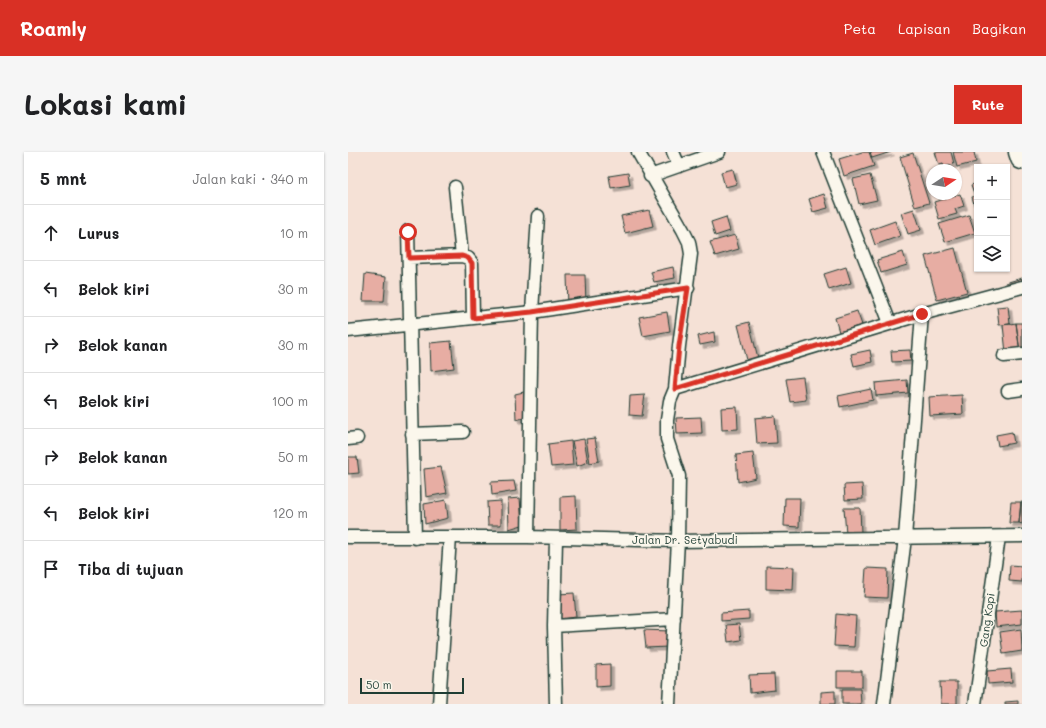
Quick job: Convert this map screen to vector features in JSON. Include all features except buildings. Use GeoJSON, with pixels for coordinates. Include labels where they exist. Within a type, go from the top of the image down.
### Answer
{"type":"FeatureCollection","features":[{"type":"Feature","properties":{"kind":"highway"},"geometry":{"type":"LineString","coordinates":[[1020,152],[1022,158]]}},
{"type":"Feature","properties":{"kind":"street"},"geometry":{"type":"LineString","coordinates":[[638,152],[650,176],[689,242],[691,254],[675,389],[670,401],[667,420],[668,439],[678,476],[678,541],[669,704]]}},
{"type":"Feature","properties":{"kind":"street"},"geometry":{"type":"LineString","coordinates":[[673,152],[679,166]]}},
{"type":"Feature","properties":{"kind":"street"},"geometry":{"type":"LineString","coordinates":[[650,176],[719,152]]}},
{"type":"Feature","properties":{"kind":"street"},"geometry":{"type":"LineString","coordinates":[[823,152],[890,323]]}},
{"type":"Feature","properties":{"kind":"street"},"geometry":{"type":"LineString","coordinates":[[455,187],[462,256]]}},
{"type":"Feature","properties":{"kind":"street"},"geometry":{"type":"LineString","coordinates":[[528,537],[532,312],[538,216]]}},
{"type":"Feature","properties":{"kind":"street"},"geometry":{"type":"LineString","coordinates":[[408,232],[415,538]]}},
{"type":"Feature","properties":{"kind":"street"},"geometry":{"type":"LineString","coordinates":[[409,258],[462,256],[468,258],[472,263],[473,318]]}},
{"type":"Feature","properties":{"kind":"street"},"geometry":{"type":"LineString","coordinates":[[675,389],[890,323],[1022,287]]}},
{"type":"Feature","properties":{"kind":"street"},"geometry":{"type":"LineString","coordinates":[[348,332],[532,312],[688,288]]}},
{"type":"Feature","properties":{"kind":"street"},"geometry":{"type":"LineString","coordinates":[[884,704],[905,538],[922,314]]}},
{"type":"Feature","properties":{"kind":"street"},"geometry":{"type":"LineString","coordinates":[[1004,356],[1022,354]]}},
{"type":"Feature","properties":{"kind":"street"},"geometry":{"type":"LineString","coordinates":[[1008,391],[1022,389]]}},
{"type":"Feature","properties":{"kind":"street"},"geometry":{"type":"LineString","coordinates":[[412,434],[463,432]]}},
{"type":"Feature","properties":{"kind":"street"},"geometry":{"type":"LineString","coordinates":[[439,704],[450,536]]}},
{"type":"Feature","properties":{"kind":"street","name":"Jalan Dr. Setyabudi"},"geometry":{"type":"LineString","coordinates":[[348,538],[415,538],[450,536],[678,541],[1022,536]]}},
{"type":"Feature","properties":{"kind":"street","name":"Gang Kopi"},"geometry":{"type":"LineString","coordinates":[[975,704],[999,537]]}},
{"type":"Feature","properties":{"kind":"street"},"geometry":{"type":"LineString","coordinates":[[556,539],[554,626],[556,704]]}},
{"type":"Feature","properties":{"kind":"street"},"geometry":{"type":"LineString","coordinates":[[554,626],[674,619]]}},
{"type":"Feature","properties":{"kind":"route"},"geometry":{"type":"LineString","coordinates":[[408,232],[409,258],[462,256],[468,258],[472,263],[473,318],[532,312],[688,288],[679,346],[675,389],[922,314]]}}]}
